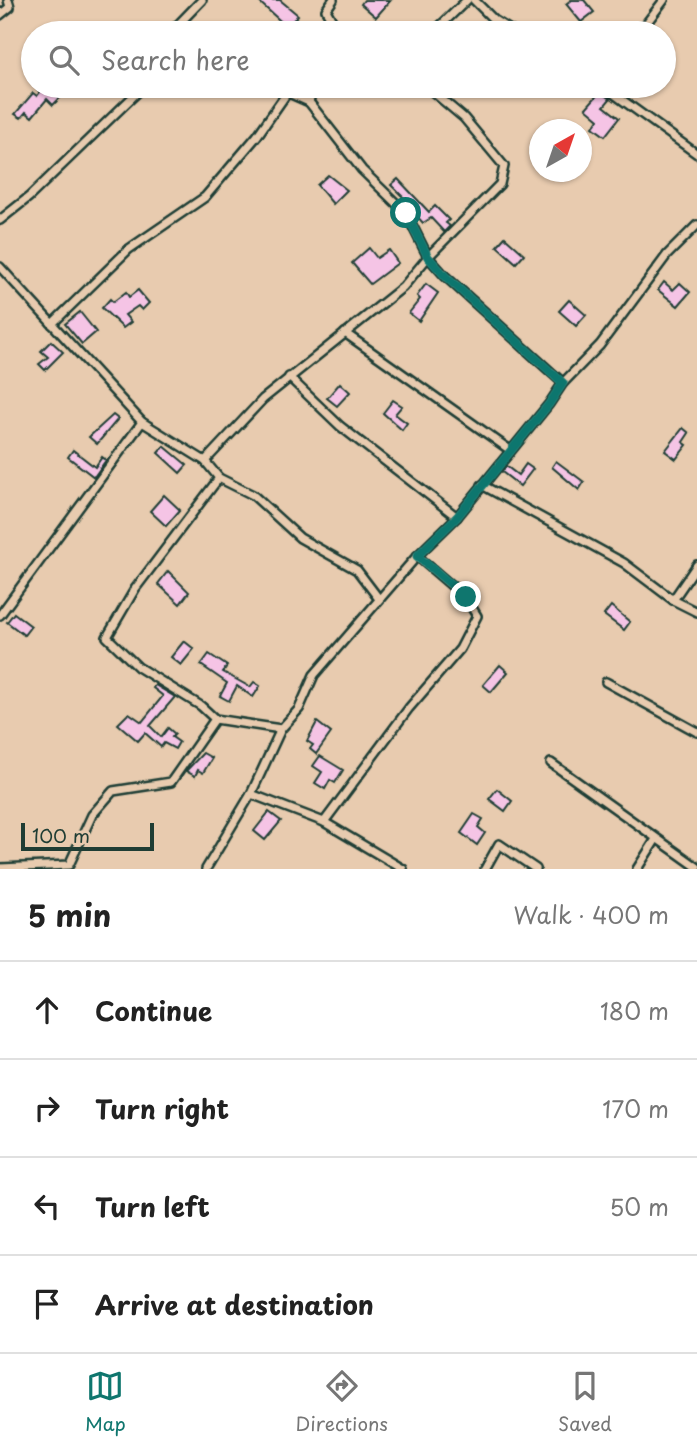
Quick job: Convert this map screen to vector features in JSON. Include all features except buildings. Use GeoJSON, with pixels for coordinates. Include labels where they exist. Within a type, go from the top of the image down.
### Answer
{"type":"FeatureCollection","features":[{"type":"Feature","properties":{"kind":"street"},"geometry":{"type":"LineString","coordinates":[[0,1],[7,0],[9,7],[0,15]]}},
{"type":"Feature","properties":{"kind":"street"},"geometry":{"type":"LineString","coordinates":[[182,21],[202,0]]}},
{"type":"Feature","properties":{"kind":"street"},"geometry":{"type":"LineString","coordinates":[[332,21],[326,10],[333,0]]}},
{"type":"Feature","properties":{"kind":"street"},"geometry":{"type":"LineString","coordinates":[[446,21],[467,0]]}},
{"type":"Feature","properties":{"kind":"street"},"geometry":{"type":"LineString","coordinates":[[474,0],[496,21]]}},
{"type":"Feature","properties":{"kind":"street"},"geometry":{"type":"LineString","coordinates":[[648,21],[664,0]]}},
{"type":"Feature","properties":{"kind":"street"},"geometry":{"type":"LineString","coordinates":[[0,220],[29,197],[132,98]]}},
{"type":"Feature","properties":{"kind":"street"},"geometry":{"type":"LineString","coordinates":[[52,324],[129,249],[205,197],[257,136],[284,98]]}},
{"type":"Feature","properties":{"kind":"street"},"geometry":{"type":"LineString","coordinates":[[300,98],[310,102],[362,170],[406,213],[428,257],[522,348],[563,383]]}},
{"type":"Feature","properties":{"kind":"street"},"geometry":{"type":"LineString","coordinates":[[310,102],[311,98]]}},
{"type":"Feature","properties":{"kind":"street"},"geometry":{"type":"LineString","coordinates":[[205,461],[289,377],[403,287],[428,257],[500,184],[504,166],[464,118],[440,98]]}},
{"type":"Feature","properties":{"kind":"street"},"geometry":{"type":"LineString","coordinates":[[620,98],[697,154]]}},
{"type":"Feature","properties":{"kind":"street"},"geometry":{"type":"LineString","coordinates":[[206,869],[251,794],[281,729],[299,709],[314,675],[417,556],[457,517],[563,383],[600,345],[667,255],[697,225]]}},
{"type":"Feature","properties":{"kind":"street"},"geometry":{"type":"LineString","coordinates":[[0,267],[142,422],[205,461],[219,478],[253,495],[300,538],[356,570],[379,599]]}},
{"type":"Feature","properties":{"kind":"street"},"geometry":{"type":"LineString","coordinates":[[345,333],[510,450]]}},
{"type":"Feature","properties":{"kind":"street"},"geometry":{"type":"LineString","coordinates":[[289,377],[340,426],[457,517]]}},
{"type":"Feature","properties":{"kind":"street"},"geometry":{"type":"LineString","coordinates":[[0,615],[142,422]]}},
{"type":"Feature","properties":{"kind":"street"},"geometry":{"type":"LineString","coordinates":[[219,478],[135,589],[107,637],[138,667],[201,706],[215,719],[281,729]]}},
{"type":"Feature","properties":{"kind":"street"},"geometry":{"type":"LineString","coordinates":[[482,485],[624,564],[673,600],[697,612]]}},
{"type":"Feature","properties":{"kind":"street"},"geometry":{"type":"LineString","coordinates":[[324,822],[409,708],[460,649],[477,616],[466,597],[417,556]]}},
{"type":"Feature","properties":{"kind":"street"},"geometry":{"type":"LineString","coordinates":[[673,600],[697,565]]}},
{"type":"Feature","properties":{"kind":"street"},"geometry":{"type":"LineString","coordinates":[[606,682],[696,731]]}},
{"type":"Feature","properties":{"kind":"street"},"geometry":{"type":"LineString","coordinates":[[0,868],[69,865],[92,815],[113,792],[171,782],[215,719]]}},
{"type":"Feature","properties":{"kind":"street"},"geometry":{"type":"LineString","coordinates":[[551,763],[697,867]]}},
{"type":"Feature","properties":{"kind":"street"},"geometry":{"type":"LineString","coordinates":[[251,794],[324,822],[402,869]]}},
{"type":"Feature","properties":{"kind":"street"},"geometry":{"type":"LineString","coordinates":[[637,869],[656,839]]}},
{"type":"Feature","properties":{"kind":"street"},"geometry":{"type":"LineString","coordinates":[[485,869],[499,844],[536,869]]}},
{"type":"Feature","properties":{"kind":"route"},"geometry":{"type":"LineString","coordinates":[[406,213],[428,257],[445,276],[563,383],[457,517],[417,556],[466,597]]}}]}
